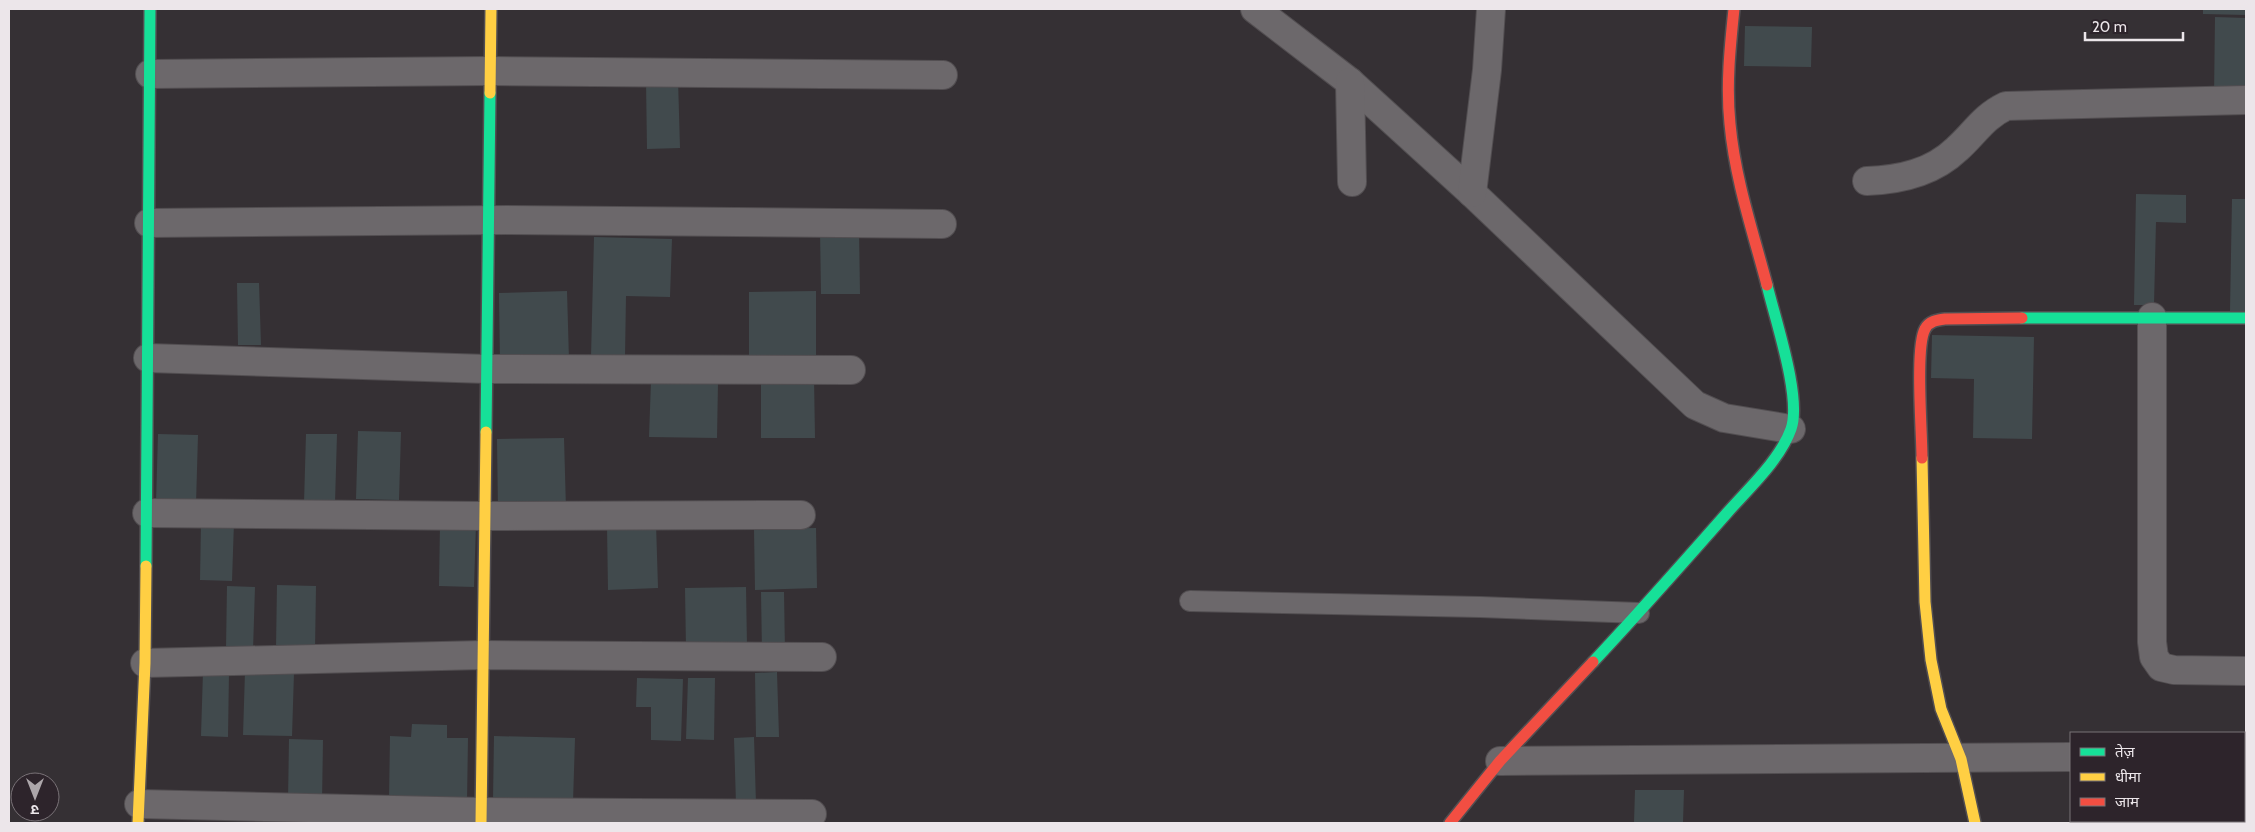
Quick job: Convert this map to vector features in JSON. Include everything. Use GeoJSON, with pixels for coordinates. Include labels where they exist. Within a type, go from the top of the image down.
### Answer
{"type":"FeatureCollection","features":[{"type":"Feature","properties":{"kind":"street"},"geometry":{"type":"LineString","coordinates":[[150,9],[145,663],[138,814],[481,818],[812,814]]}},
{"type":"Feature","properties":{"kind":"street"},"geometry":{"type":"LineString","coordinates":[[481,818],[491,9]]}},
{"type":"Feature","properties":{"kind":"street"},"geometry":{"type":"LineString","coordinates":[[1255,9],[1350,82],[1472,193],[1695,405],[1724,418],[1791,429]]}},
{"type":"Feature","properties":{"kind":"street"},"geometry":{"type":"LineString","coordinates":[[1472,193],[1487,70],[1491,9]]}},
{"type":"Feature","properties":{"kind":"street"},"geometry":{"type":"LineString","coordinates":[[1450,823],[1500,761],[1639,613],[1772,462],[1791,429],[1794,404],[1786,361],[1736,165],[1730,125],[1728,90],[1734,9]]}},
{"type":"Feature","properties":{"kind":"street"},"geometry":{"type":"LineString","coordinates":[[150,74],[490,71],[943,75]]}},
{"type":"Feature","properties":{"kind":"street"},"geometry":{"type":"LineString","coordinates":[[1350,82],[1352,182]]}},
{"type":"Feature","properties":{"kind":"street"},"geometry":{"type":"LineString","coordinates":[[1868,181],[1887,181],[1912,176],[1935,165],[1956,151],[1987,117],[2006,106],[2246,100]]}},
{"type":"Feature","properties":{"kind":"street"},"geometry":{"type":"LineString","coordinates":[[149,223],[489,220],[942,224]]}},
{"type":"Feature","properties":{"kind":"street"},"geometry":{"type":"LineString","coordinates":[[2152,317],[2152,642],[2154,658],[2161,667],[2174,670],[2246,671]]}},
{"type":"Feature","properties":{"kind":"street"},"geometry":{"type":"LineString","coordinates":[[1975,823],[1961,759],[1941,709],[1931,660],[1925,602],[1920,345],[1926,325],[1934,320],[1945,319],[2246,318]]}},
{"type":"Feature","properties":{"kind":"street"},"geometry":{"type":"LineString","coordinates":[[148,358],[487,369],[851,370]]}},
{"type":"Feature","properties":{"kind":"street"},"geometry":{"type":"LineString","coordinates":[[147,513],[485,516],[801,514]]}},
{"type":"Feature","properties":{"kind":"street"},"geometry":{"type":"LineString","coordinates":[[145,663],[483,655],[822,658]]}},
{"type":"Feature","properties":{"kind":"street"},"geometry":{"type":"LineString","coordinates":[[1500,761],[2070,758]]}},
{"type":"Feature","properties":{"kind":"lane"},"geometry":{"type":"LineString","coordinates":[[1190,601],[1480,607],[1639,613]]}},
{"type":"Feature","properties":{"kind":"building"},"geometry":{"type":"Polygon","coordinates":[[[2203,9],[2246,9],[2246,15],[2203,14],[2203,9]]]}},
{"type":"Feature","properties":{"kind":"building"},"geometry":{"type":"Polygon","coordinates":[[[2215,17],[2246,18],[2246,98],[2214,97],[2215,17]]]}},
{"type":"Feature","properties":{"kind":"building"},"geometry":{"type":"Polygon","coordinates":[[[1745,26],[1812,27],[1811,67],[1744,66],[1745,26]]]}},
{"type":"Feature","properties":{"kind":"building"},"geometry":{"type":"Polygon","coordinates":[[[678,79],[680,148],[647,149],[646,80],[678,79]]]}},
{"type":"Feature","properties":{"kind":"building"},"geometry":{"type":"Polygon","coordinates":[[[2136,194],[2186,195],[2186,223],[2156,222],[2154,305],[2134,305],[2136,194]]]}},
{"type":"Feature","properties":{"kind":"building"},"geometry":{"type":"Polygon","coordinates":[[[2232,199],[2246,199],[2246,311],[2230,311],[2232,199]]]}},
{"type":"Feature","properties":{"kind":"building"},"geometry":{"type":"Polygon","coordinates":[[[859,229],[860,294],[821,294],[820,230],[859,229]]]}},
{"type":"Feature","properties":{"kind":"building"},"geometry":{"type":"Polygon","coordinates":[[[594,237],[672,239],[670,297],[626,296],[625,357],[591,357],[594,237]]]}},
{"type":"Feature","properties":{"kind":"building"},"geometry":{"type":"Polygon","coordinates":[[[237,283],[259,283],[261,345],[238,345],[237,283]]]}},
{"type":"Feature","properties":{"kind":"building"},"geometry":{"type":"Polygon","coordinates":[[[567,291],[569,360],[500,362],[499,293],[567,291]]]}},
{"type":"Feature","properties":{"kind":"building"},"geometry":{"type":"Polygon","coordinates":[[[816,291],[816,356],[749,356],[749,292],[816,291]]]}},
{"type":"Feature","properties":{"kind":"building"},"geometry":{"type":"Polygon","coordinates":[[[1932,335],[2034,337],[2032,439],[1973,438],[1974,379],[1931,378],[1932,335]]]}},
{"type":"Feature","properties":{"kind":"building"},"geometry":{"type":"Polygon","coordinates":[[[761,378],[814,378],[815,438],[761,438],[761,378]]]}},
{"type":"Feature","properties":{"kind":"building"},"geometry":{"type":"Polygon","coordinates":[[[651,381],[718,382],[717,438],[649,437],[651,381]]]}},
{"type":"Feature","properties":{"kind":"building"},"geometry":{"type":"Polygon","coordinates":[[[358,431],[401,432],[399,500],[356,499],[358,431]]]}},
{"type":"Feature","properties":{"kind":"building"},"geometry":{"type":"Polygon","coordinates":[[[158,434],[198,435],[196,504],[156,503],[158,434]]]}},
{"type":"Feature","properties":{"kind":"building"},"geometry":{"type":"Polygon","coordinates":[[[306,434],[337,434],[335,503],[304,503],[306,434]]]}},
{"type":"Feature","properties":{"kind":"building"},"geometry":{"type":"Polygon","coordinates":[[[564,438],[566,509],[498,511],[497,439],[564,438]]]}},
{"type":"Feature","properties":{"kind":"building"},"geometry":{"type":"Polygon","coordinates":[[[201,522],[234,522],[232,581],[200,580],[201,522]]]}},
{"type":"Feature","properties":{"kind":"building"},"geometry":{"type":"Polygon","coordinates":[[[440,524],[476,524],[474,587],[439,586],[440,524]]]}},
{"type":"Feature","properties":{"kind":"building"},"geometry":{"type":"Polygon","coordinates":[[[656,524],[658,588],[608,590],[607,525],[656,524]]]}},
{"type":"Feature","properties":{"kind":"building"},"geometry":{"type":"Polygon","coordinates":[[[816,528],[817,588],[755,590],[754,529],[816,528]]]}},
{"type":"Feature","properties":{"kind":"building"},"geometry":{"type":"Polygon","coordinates":[[[277,585],[316,586],[315,649],[276,648],[277,585]]]}},
{"type":"Feature","properties":{"kind":"building"},"geometry":{"type":"Polygon","coordinates":[[[227,586],[255,587],[253,650],[226,649],[227,586]]]}},
{"type":"Feature","properties":{"kind":"building"},"geometry":{"type":"Polygon","coordinates":[[[746,587],[747,647],[686,648],[685,588],[746,587]]]}},
{"type":"Feature","properties":{"kind":"building"},"geometry":{"type":"Polygon","coordinates":[[[761,592],[784,592],[785,653],[762,653],[761,592]]]}},
{"type":"Feature","properties":{"kind":"building"},"geometry":{"type":"Polygon","coordinates":[[[203,671],[229,671],[228,737],[201,736],[203,671]]]}},
{"type":"Feature","properties":{"kind":"building"},"geometry":{"type":"Polygon","coordinates":[[[245,672],[294,673],[292,736],[243,735],[245,672]]]}},
{"type":"Feature","properties":{"kind":"building"},"geometry":{"type":"Polygon","coordinates":[[[777,672],[779,737],[756,737],[755,673],[777,672]]]}},
{"type":"Feature","properties":{"kind":"building"},"geometry":{"type":"Polygon","coordinates":[[[637,678],[683,679],[681,741],[651,740],[651,707],[636,707],[637,678]]]}},
{"type":"Feature","properties":{"kind":"building"},"geometry":{"type":"Polygon","coordinates":[[[688,678],[715,678],[714,740],[686,739],[688,678]]]}},
{"type":"Feature","properties":{"kind":"building"},"geometry":{"type":"Polygon","coordinates":[[[412,724],[447,725],[447,738],[468,738],[467,803],[389,801],[390,736],[411,737],[412,724]]]}},
{"type":"Feature","properties":{"kind":"building"},"geometry":{"type":"Polygon","coordinates":[[[494,736],[575,738],[573,803],[493,800],[494,736]]]}},
{"type":"Feature","properties":{"kind":"building"},"geometry":{"type":"Polygon","coordinates":[[[754,737],[756,804],[736,804],[734,738],[754,737]]]}},
{"type":"Feature","properties":{"kind":"building"},"geometry":{"type":"Polygon","coordinates":[[[289,739],[323,740],[322,802],[288,802],[289,739]]]}},
{"type":"Feature","properties":{"kind":"building"},"geometry":{"type":"Polygon","coordinates":[[[1635,790],[1684,790],[1683,823],[1634,823],[1635,790]]]}},
{"type":"Feature","properties":{"kind":"traffic: fast"},"geometry":{"type":"LineString","coordinates":[[146,566],[150,9]]}},
{"type":"Feature","properties":{"kind":"traffic: fast"},"geometry":{"type":"LineString","coordinates":[[486,432],[490,93]]}},
{"type":"Feature","properties":{"kind":"traffic: fast"},"geometry":{"type":"LineString","coordinates":[[1593,662],[1763,474],[1786,441],[1791,429],[1793,398],[1786,358],[1767,285]]}},
{"type":"Feature","properties":{"kind":"traffic: fast"},"geometry":{"type":"LineString","coordinates":[[2022,318],[2246,318]]}},
{"type":"Feature","properties":{"kind":"traffic: slow"},"geometry":{"type":"LineString","coordinates":[[490,93],[491,9]]}},
{"type":"Feature","properties":{"kind":"traffic: slow"},"geometry":{"type":"LineString","coordinates":[[481,823],[486,432]]}},
{"type":"Feature","properties":{"kind":"traffic: slow"},"geometry":{"type":"LineString","coordinates":[[1922,458],[1925,602],[1931,660],[1941,709],[1961,759],[1975,823]]}},
{"type":"Feature","properties":{"kind":"traffic: slow"},"geometry":{"type":"LineString","coordinates":[[138,823],[145,663],[146,566]]}},
{"type":"Feature","properties":{"kind":"traffic: jam"},"geometry":{"type":"LineString","coordinates":[[1734,9],[1728,81],[1732,145],[1745,205],[1767,285]]}},
{"type":"Feature","properties":{"kind":"traffic: jam"},"geometry":{"type":"LineString","coordinates":[[1922,458],[1920,353],[1922,339],[1927,326],[1934,321],[1945,319],[2022,318]]}},
{"type":"Feature","properties":{"kind":"traffic: jam"},"geometry":{"type":"LineString","coordinates":[[1450,823],[1500,761],[1593,662]]}}]}
